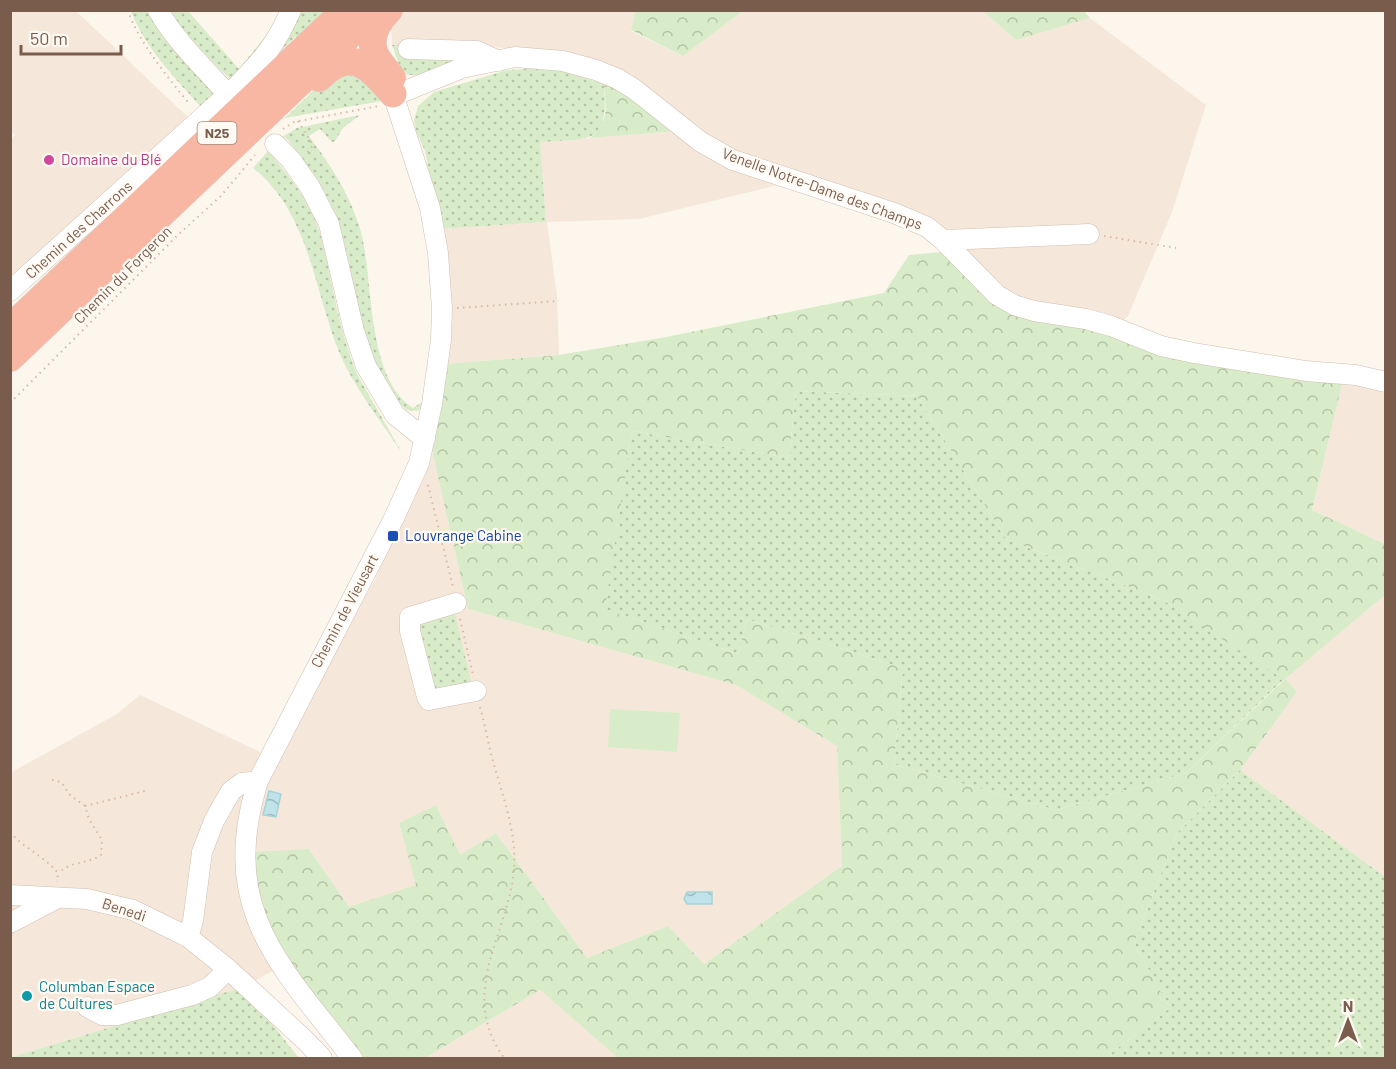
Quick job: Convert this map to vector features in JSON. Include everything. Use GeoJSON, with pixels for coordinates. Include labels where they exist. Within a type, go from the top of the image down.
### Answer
{"type":"FeatureCollection","features":[{"type":"Feature","properties":{"kind":"highway"},"geometry":{"type":"LineString","coordinates":[[307,46],[305,37],[330,10]]}},
{"type":"Feature","properties":{"kind":"highway","name":"N25"},"geometry":{"type":"LineString","coordinates":[[10,328],[345,10]]}},
{"type":"Feature","properties":{"kind":"highway","name":"N25"},"geometry":{"type":"LineString","coordinates":[[10,358],[376,10]]}},
{"type":"Feature","properties":{"kind":"highway"},"geometry":{"type":"LineString","coordinates":[[389,10],[376,27],[373,45],[376,55],[391,75],[394,84],[394,98]]}},
{"type":"Feature","properties":{"kind":"highway"},"geometry":{"type":"LineString","coordinates":[[294,90],[304,93],[334,65],[353,62],[364,64],[372,69],[394,98]]}},
{"type":"Feature","properties":{"kind":"street"},"geometry":{"type":"LineString","coordinates":[[158,10],[167,26],[188,52],[224,89]]}},
{"type":"Feature","properties":{"kind":"street","name":"Chemin des Charrons"},"geometry":{"type":"LineString","coordinates":[[10,291],[203,118],[269,52],[282,32],[291,10]]}},
{"type":"Feature","properties":{"kind":"street","name":"Venelle Notre-Dame des Champs"},"geometry":{"type":"LineString","coordinates":[[408,49],[477,51],[499,61]]}},
{"type":"Feature","properties":{"kind":"street","name":"Venelle Notre-Dame des Champs"},"geometry":{"type":"LineString","coordinates":[[394,98],[462,69],[515,57],[563,61],[618,79],[701,142],[733,160],[894,213],[927,227],[943,240],[997,295],[1014,305],[1034,311],[1086,319],[1111,326],[1161,346],[1194,353],[1306,371],[1356,375],[1386,382]]}},
{"type":"Feature","properties":{"kind":"street","name":"Chemin de Vieusart"},"geometry":{"type":"LineString","coordinates":[[352,1059],[281,967],[262,934],[246,881],[244,852],[247,822],[258,781],[393,518],[419,463],[425,439],[439,368],[442,309],[438,253],[430,208],[394,98]]}},
{"type":"Feature","properties":{"kind":"street"},"geometry":{"type":"LineString","coordinates":[[275,144],[291,160],[310,187],[329,224],[354,331],[366,366],[395,415],[425,439]]}},
{"type":"Feature","properties":{"kind":"street"},"geometry":{"type":"LineString","coordinates":[[943,240],[1089,234]]}},
{"type":"Feature","properties":{"kind":"street"},"geometry":{"type":"LineString","coordinates":[[456,603],[410,617],[410,631],[429,700],[476,691]]}},
{"type":"Feature","properties":{"kind":"street"},"geometry":{"type":"LineString","coordinates":[[258,781],[242,783],[231,791],[214,821],[202,852],[193,921],[188,937],[228,969],[307,1042],[322,1059]]}},
{"type":"Feature","properties":{"kind":"street","name":"Benedi"},"geometry":{"type":"LineString","coordinates":[[10,895],[87,898],[133,910],[188,937]]}},
{"type":"Feature","properties":{"kind":"street"},"geometry":{"type":"LineString","coordinates":[[10,923],[56,898]]}},
{"type":"Feature","properties":{"kind":"street"},"geometry":{"type":"LineString","coordinates":[[87,1007],[102,1015],[117,1015],[192,995],[210,987],[228,969]]}},
{"type":"Feature","properties":{"kind":"path"},"geometry":{"type":"LineString","coordinates":[[128,10],[131,21],[165,73],[203,118]]}},
{"type":"Feature","properties":{"kind":"path"},"geometry":{"type":"LineString","coordinates":[[315,117],[394,98]]}},
{"type":"Feature","properties":{"kind":"path"},"geometry":{"type":"LineString","coordinates":[[291,160],[309,153],[313,145],[298,121]]}},
{"type":"Feature","properties":{"kind":"path","name":"Chemin du Forgeron"},"geometry":{"type":"LineString","coordinates":[[10,403],[182,231],[221,196],[250,161]]}},
{"type":"Feature","properties":{"kind":"path"},"geometry":{"type":"LineString","coordinates":[[1089,234],[1176,248]]}},
{"type":"Feature","properties":{"kind":"path"},"geometry":{"type":"LineString","coordinates":[[442,309],[559,301]]}},
{"type":"Feature","properties":{"kind":"path"},"geometry":{"type":"LineString","coordinates":[[488,742],[512,833],[515,853],[511,886],[487,965],[484,993],[487,1025],[504,1059]]}},
{"type":"Feature","properties":{"kind":"path"},"geometry":{"type":"LineString","coordinates":[[52,780],[61,782],[70,795],[85,806],[89,819],[102,840],[101,855],[94,860],[70,864],[57,873]]}},
{"type":"Feature","properties":{"kind":"path"},"geometry":{"type":"LineString","coordinates":[[85,806],[146,791]]}},
{"type":"Feature","properties":{"kind":"path"},"geometry":{"type":"LineString","coordinates":[[10,831],[30,851],[47,861],[57,873],[56,898]]}},
{"type":"Feature","properties":{"kind":"shaded area"},"geometry":{"type":"Polygon","coordinates":[[[11,11],[76,11],[191,120],[11,288],[10,140],[15,135],[10,130],[11,11]]]}},
{"type":"Feature","properties":{"kind":"shaded area"},"geometry":{"type":"Polygon","coordinates":[[[400,11],[636,11],[631,31],[683,56],[743,11],[983,11],[1016,40],[1090,18],[1206,105],[1172,212],[1128,316],[1119,324],[1015,301],[941,232],[783,174],[541,50],[457,45],[392,45],[391,29],[400,11]]]}},
{"type":"Feature","properties":{"kind":"shaded area"},"geometry":{"type":"Polygon","coordinates":[[[678,131],[786,183],[639,219],[547,222],[557,296],[559,355],[444,364],[440,229],[546,222],[540,142],[678,131]]]}},
{"type":"Feature","properties":{"kind":"shaded area"},"geometry":{"type":"Polygon","coordinates":[[[1343,380],[1385,387],[1385,544],[1312,510],[1343,380]]]}},
{"type":"Feature","properties":{"kind":"shaded area"},"geometry":{"type":"Polygon","coordinates":[[[431,446],[468,609],[736,685],[837,746],[842,866],[704,964],[668,926],[587,958],[496,833],[460,856],[436,805],[399,824],[417,885],[349,908],[309,849],[275,970],[243,987],[12,1057],[10,773],[117,714],[140,695],[258,751],[270,761],[376,578],[431,446]]]}},
{"type":"Feature","properties":{"kind":"shaded area"},"geometry":{"type":"Polygon","coordinates":[[[1385,595],[1385,877],[1240,770],[1297,692],[1284,679],[1385,595]]]}},
{"type":"Feature","properties":{"kind":"shaded area"},"geometry":{"type":"Polygon","coordinates":[[[540,990],[618,1058],[425,1058],[540,990]]]}},
{"type":"Feature","properties":{"kind":"green space"},"geometry":{"type":"Polygon","coordinates":[[[636,10],[743,11],[683,56],[631,30],[636,10]]]}},
{"type":"Feature","properties":{"kind":"green space"},"geometry":{"type":"Polygon","coordinates":[[[131,11],[146,11],[197,76],[216,96],[202,108],[152,50],[131,11]]]}},
{"type":"Feature","properties":{"kind":"green space"},"geometry":{"type":"Polygon","coordinates":[[[168,11],[188,11],[239,69],[271,29],[275,33],[230,82],[230,79],[197,47],[168,11]]]}},
{"type":"Feature","properties":{"kind":"green space"},"geometry":{"type":"Polygon","coordinates":[[[296,11],[324,11],[298,39],[295,37],[255,77],[296,11]]]}},
{"type":"Feature","properties":{"kind":"green space"},"geometry":{"type":"Polygon","coordinates":[[[983,11],[1084,11],[1090,18],[1016,40],[983,11]]]}},
{"type":"Feature","properties":{"kind":"green space"},"geometry":{"type":"Polygon","coordinates":[[[392,45],[468,55],[435,71],[410,75],[402,73],[392,45]]]}},
{"type":"Feature","properties":{"kind":"green space"},"geometry":{"type":"Polygon","coordinates":[[[353,67],[382,101],[285,118],[328,76],[353,67]]]}},
{"type":"Feature","properties":{"kind":"green space"},"geometry":{"type":"Polygon","coordinates":[[[537,68],[559,70],[604,84],[605,104],[600,129],[584,138],[540,142],[546,222],[440,229],[425,151],[414,120],[418,106],[434,92],[507,70],[537,68]]]}},
{"type":"Feature","properties":{"kind":"green space"},"geometry":{"type":"Polygon","coordinates":[[[604,84],[628,90],[678,131],[590,138],[604,120],[606,107],[604,84]]]}},
{"type":"Feature","properties":{"kind":"green space"},"geometry":{"type":"Polygon","coordinates":[[[360,115],[343,128],[335,141],[332,142],[320,129],[309,136],[340,182],[357,219],[365,253],[374,327],[379,352],[387,374],[398,394],[413,408],[427,399],[418,411],[407,410],[396,401],[398,399],[371,352],[335,214],[314,174],[286,138],[282,137],[297,128],[360,115]]]}},
{"type":"Feature","properties":{"kind":"green space"},"geometry":{"type":"Polygon","coordinates":[[[268,151],[298,189],[317,224],[340,322],[353,364],[402,453],[345,365],[330,328],[308,253],[287,207],[272,186],[253,168],[268,151]]]}},
{"type":"Feature","properties":{"kind":"green space"},"geometry":{"type":"Polygon","coordinates":[[[941,252],[1005,304],[1343,380],[1312,510],[1385,544],[1385,595],[1285,679],[1297,692],[1240,770],[1177,833],[1134,943],[1170,1008],[1110,1054],[1113,1058],[618,1058],[540,990],[425,1058],[364,1058],[268,934],[253,880],[254,852],[309,849],[349,907],[416,885],[399,823],[436,805],[460,855],[496,833],[587,958],[668,926],[704,964],[842,866],[837,746],[736,685],[468,609],[431,446],[444,364],[559,355],[661,338],[884,293],[909,255],[941,252]],[[796,391],[789,458],[632,431],[605,609],[738,654],[747,619],[903,668],[894,764],[1056,810],[1186,773],[1284,680],[1163,600],[1006,539],[917,396],[796,391]]]}},
{"type":"Feature","properties":{"kind":"green space"},"geometry":{"type":"Polygon","coordinates":[[[796,391],[917,396],[1006,539],[1163,600],[1284,679],[1186,773],[1056,810],[894,764],[903,668],[747,619],[738,654],[604,609],[632,431],[789,458],[796,391]]]}},
{"type":"Feature","properties":{"kind":"green space"},"geometry":{"type":"Polygon","coordinates":[[[454,610],[471,681],[470,685],[437,697],[414,622],[454,610]]]}},
{"type":"Feature","properties":{"kind":"green space"},"geometry":{"type":"Polygon","coordinates":[[[610,709],[680,713],[677,752],[608,747],[610,709]]]}},
{"type":"Feature","properties":{"kind":"green space"},"geometry":{"type":"Polygon","coordinates":[[[1240,770],[1385,877],[1386,1055],[1381,1058],[1113,1058],[1110,1054],[1170,1008],[1134,943],[1177,833],[1240,770]]]}},
{"type":"Feature","properties":{"kind":"green space"},"geometry":{"type":"Polygon","coordinates":[[[243,987],[299,1058],[11,1058],[12,1057],[243,987]]]}},
{"type":"Feature","properties":{"kind":"water"},"geometry":{"type":"Polygon","coordinates":[[[269,791],[281,794],[276,817],[263,815],[269,791]]]}},
{"type":"Feature","properties":{"kind":"water"},"geometry":{"type":"Polygon","coordinates":[[[687,892],[712,892],[712,904],[687,904],[684,899],[687,892]]]}},
{"type":"Feature","properties":{"kind":"place","name":"Domaine du Blé"},"geometry":{"type":"Point","coordinates":[49,160]}},
{"type":"Feature","properties":{"kind":"place","name":"Louvrange Cabine"},"geometry":{"type":"Point","coordinates":[393,536]}},
{"type":"Feature","properties":{"kind":"place","name":"Columban Espace de Cultures"},"geometry":{"type":"Point","coordinates":[27,996]}}]}
